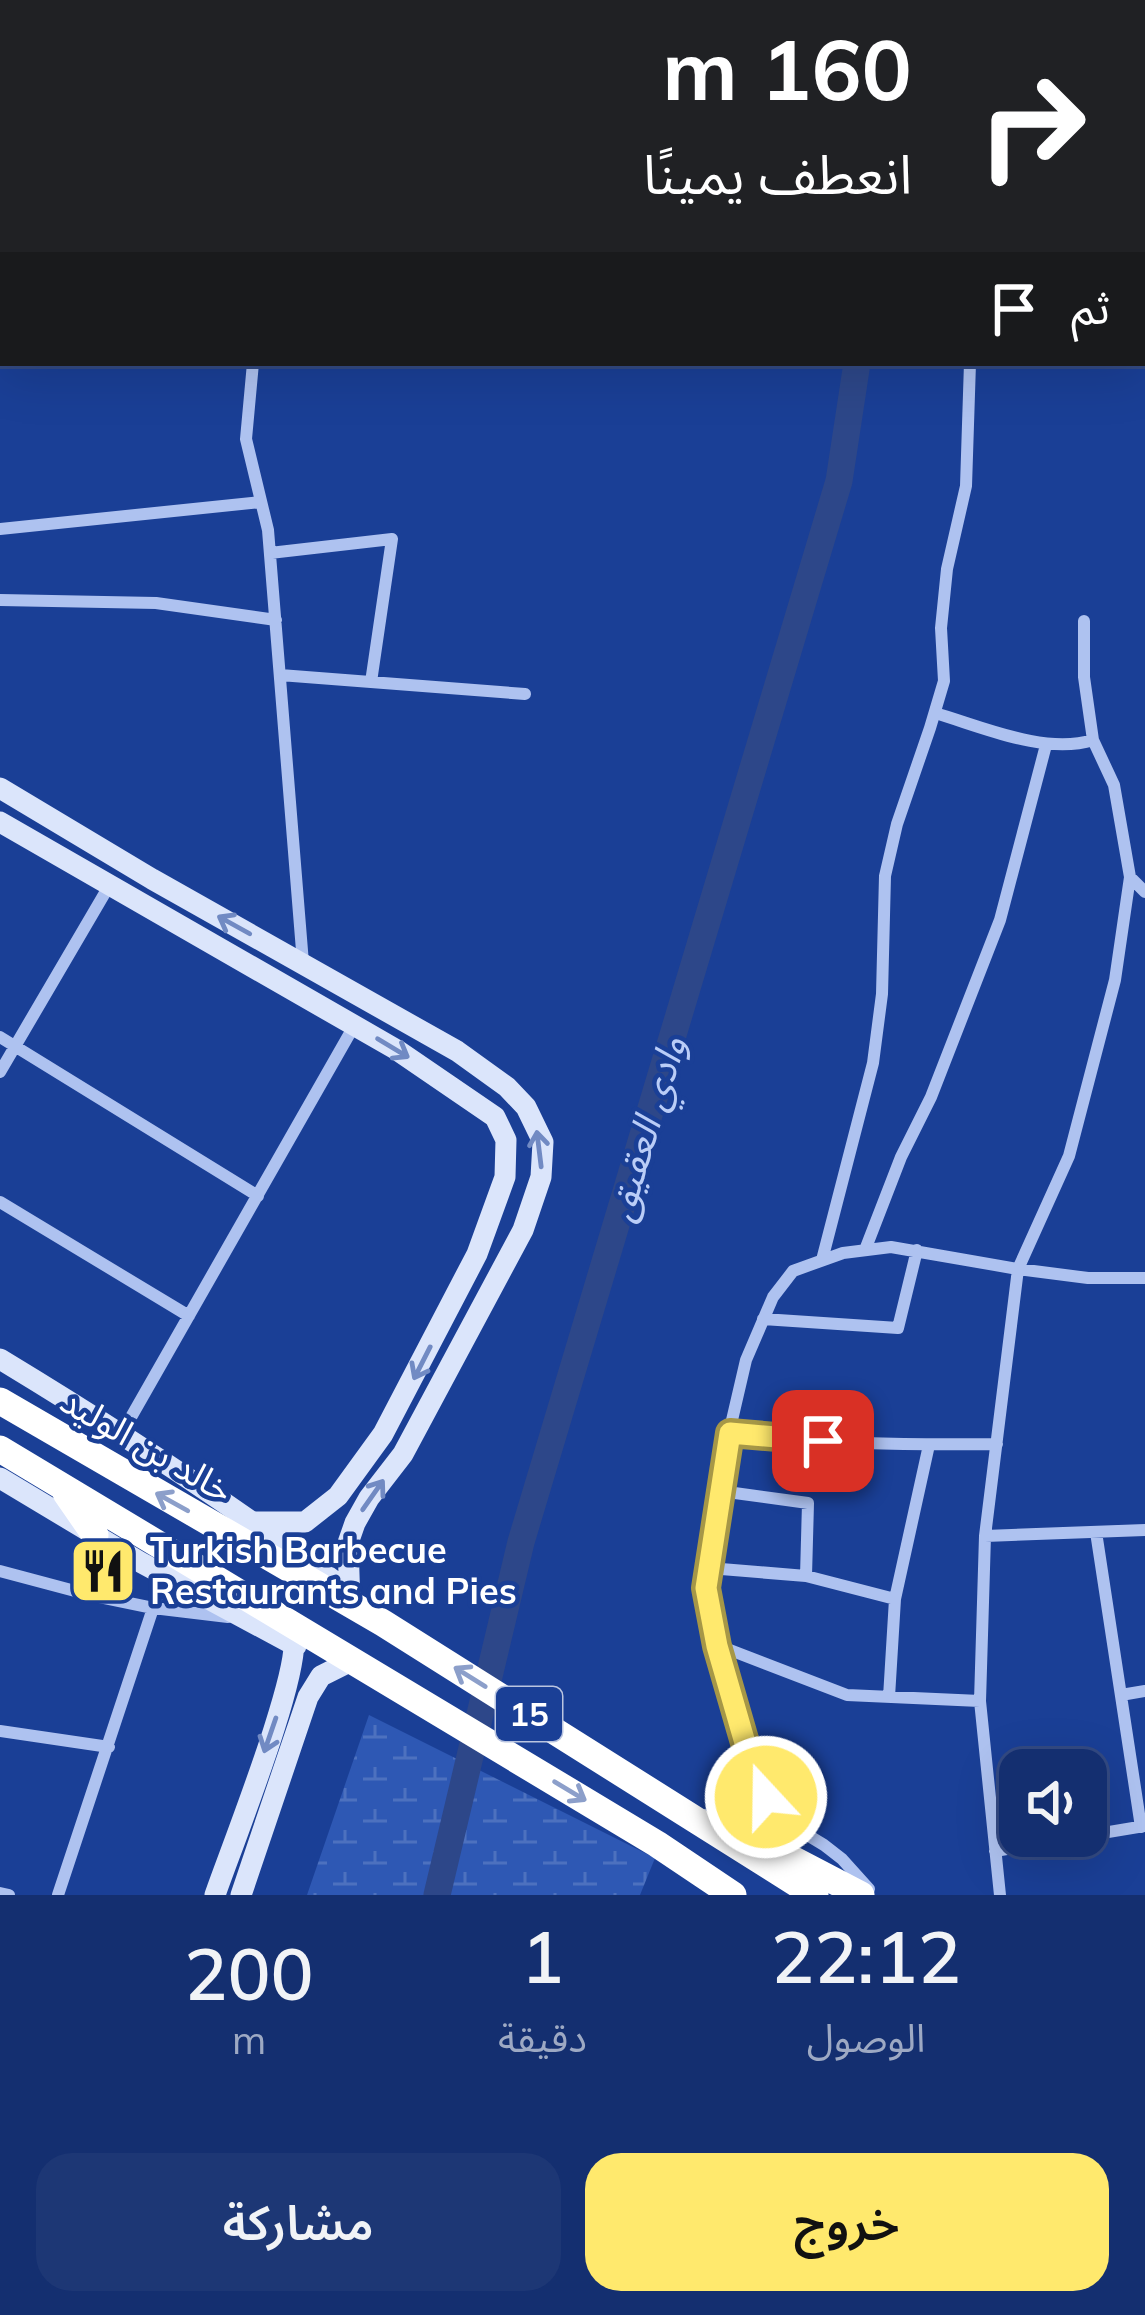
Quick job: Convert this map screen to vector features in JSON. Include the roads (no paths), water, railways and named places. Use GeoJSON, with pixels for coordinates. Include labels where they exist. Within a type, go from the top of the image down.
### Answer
{"type":"FeatureCollection","features":[{"type":"Feature","properties":{"kind":"highway","name":"خالد بن الوليد"},"geometry":{"type":"LineString","coordinates":[[0,1401],[363,1609]]}},
{"type":"Feature","properties":{"kind":"highway","name":"15"},"geometry":{"type":"LineString","coordinates":[[0,1449],[293,1634],[356,1664],[734,1895]]}},
{"type":"Feature","properties":{"kind":"highway"},"geometry":{"type":"LineString","coordinates":[[60,1485],[94,1535]]}},
{"type":"Feature","properties":{"kind":"highway","name":"15"},"geometry":{"type":"LineString","coordinates":[[363,1609],[685,1811]]}},
{"type":"Feature","properties":{"kind":"highway"},"geometry":{"type":"LineString","coordinates":[[685,1811],[815,1895]]}},
{"type":"Feature","properties":{"kind":"highway"},"geometry":{"type":"LineString","coordinates":[[759,1858],[794,1860],[861,1895]]}},
{"type":"Feature","properties":{"kind":"street"},"geometry":{"type":"LineString","coordinates":[[253,366],[246,439],[270,553],[303,964]]}},
{"type":"Feature","properties":{"kind":"street"},"geometry":{"type":"LineString","coordinates":[[822,1260],[872,1063],[882,994],[885,877],[897,824],[944,681],[940,628],[947,569],[966,486],[970,366]]}},
{"type":"Feature","properties":{"kind":"street"},"geometry":{"type":"LineString","coordinates":[[0,529],[261,502]]}},
{"type":"Feature","properties":{"kind":"street"},"geometry":{"type":"LineString","coordinates":[[270,553],[392,538],[371,682]]}},
{"type":"Feature","properties":{"kind":"street"},"geometry":{"type":"LineString","coordinates":[[0,600],[156,603],[276,620]]}},
{"type":"Feature","properties":{"kind":"street"},"geometry":{"type":"LineString","coordinates":[[1000,1895],[980,1701],[985,1536],[1018,1269],[1069,1156],[1114,980],[1130,877],[1114,785],[1094,740],[1084,677],[1084,621]]}},
{"type":"Feature","properties":{"kind":"street"},"geometry":{"type":"LineString","coordinates":[[280,675],[525,694]]}},
{"type":"Feature","properties":{"kind":"street"},"geometry":{"type":"LineString","coordinates":[[935,713],[1046,745],[1074,746],[1094,740]]}},
{"type":"Feature","properties":{"kind":"street"},"geometry":{"type":"LineString","coordinates":[[866,1250],[1000,920],[1046,745]]}},
{"type":"Feature","properties":{"kind":"street"},"geometry":{"type":"LineString","coordinates":[[0,788],[457,1052],[507,1087],[526,1107],[543,1142],[541,1177],[523,1231],[406,1449],[355,1523],[348,1543],[363,1609]]}},
{"type":"Feature","properties":{"kind":"street"},"geometry":{"type":"LineString","coordinates":[[40,845],[52,819]]}},
{"type":"Feature","properties":{"kind":"street"},"geometry":{"type":"LineString","coordinates":[[0,822],[397,1050],[495,1117],[506,1140],[505,1177],[477,1254],[383,1435],[338,1496],[305,1522],[256,1522]]}},
{"type":"Feature","properties":{"kind":"street"},"geometry":{"type":"LineString","coordinates":[[1130,877],[1145,892]]}},
{"type":"Feature","properties":{"kind":"street"},"geometry":{"type":"LineString","coordinates":[[0,1072],[110,886]]}},
{"type":"Feature","properties":{"kind":"street"},"geometry":{"type":"LineString","coordinates":[[122,1433],[354,1026]]}},
{"type":"Feature","properties":{"kind":"street"},"geometry":{"type":"LineString","coordinates":[[0,1037],[257,1196]]}},
{"type":"Feature","properties":{"kind":"street"},"geometry":{"type":"LineString","coordinates":[[0,1202],[189,1316]]}},
{"type":"Feature","properties":{"kind":"street"},"geometry":{"type":"LineString","coordinates":[[874,1895],[842,1859],[781,1819],[766,1797],[752,1767],[717,1646],[706,1588],[746,1360],[772,1298],[793,1271],[843,1252],[891,1246],[1088,1278],[1145,1278]]}},
{"type":"Feature","properties":{"kind":"street"},"geometry":{"type":"LineString","coordinates":[[763,1319],[898,1328],[917,1250]]}},
{"type":"Feature","properties":{"kind":"street"},"geometry":{"type":"LineString","coordinates":[[0,1359],[256,1522],[363,1609]]}},
{"type":"Feature","properties":{"kind":"street"},"geometry":{"type":"LineString","coordinates":[[730,1433],[785,1440],[997,1444]]}},
{"type":"Feature","properties":{"kind":"street"},"geometry":{"type":"LineString","coordinates":[[383,1435],[406,1449]]}},
{"type":"Feature","properties":{"kind":"street"},"geometry":{"type":"LineString","coordinates":[[889,1697],[895,1599],[929,1445]]}},
{"type":"Feature","properties":{"kind":"street"},"geometry":{"type":"LineString","coordinates":[[0,1478],[164,1575],[247,1619],[293,1634],[285,1693],[214,1895]]}},
{"type":"Feature","properties":{"kind":"street"},"geometry":{"type":"LineString","coordinates":[[720,1491],[808,1503],[806,1576]]}},
{"type":"Feature","properties":{"kind":"street"},"geometry":{"type":"LineString","coordinates":[[985,1536],[1145,1530]]}},
{"type":"Feature","properties":{"kind":"street"},"geometry":{"type":"LineString","coordinates":[[995,1852],[1143,1827],[1096,1532]]}},
{"type":"Feature","properties":{"kind":"street"},"geometry":{"type":"LineString","coordinates":[[709,1568],[806,1576],[895,1599]]}},
{"type":"Feature","properties":{"kind":"street"},"geometry":{"type":"LineString","coordinates":[[0,1570],[153,1608],[247,1619]]}},
{"type":"Feature","properties":{"kind":"street"},"geometry":{"type":"LineString","coordinates":[[58,1895],[164,1575]]}},
{"type":"Feature","properties":{"kind":"street"},"geometry":{"type":"LineString","coordinates":[[717,1646],[848,1695],[980,1701]]}},
{"type":"Feature","properties":{"kind":"street"},"geometry":{"type":"LineString","coordinates":[[241,1895],[308,1697],[321,1676],[356,1664]]}},
{"type":"Feature","properties":{"kind":"street"},"geometry":{"type":"LineString","coordinates":[[1121,1695],[1145,1691]]}},
{"type":"Feature","properties":{"kind":"street"},"geometry":{"type":"LineString","coordinates":[[0,1731],[109,1747]]}},
{"type":"Feature","properties":{"kind":"street"},"geometry":{"type":"LineString","coordinates":[[685,1811],[721,1813],[736,1806],[750,1786],[752,1767]]}},
{"type":"Feature","properties":{"kind":"street"},"geometry":{"type":"LineString","coordinates":[[0,1894],[9,1895]]}},
{"type":"Feature","properties":{"kind":"waterway","name":"وادي العقيق"},"geometry":{"type":"LineString","coordinates":[[437,1895],[521,1542],[839,481],[857,366]]}},
{"type":"Feature","properties":{"kind":"place","name":"Turkish Barbecue Restaurants and Pies"},"geometry":{"type":"Point","coordinates":[103,1571]}}]}
